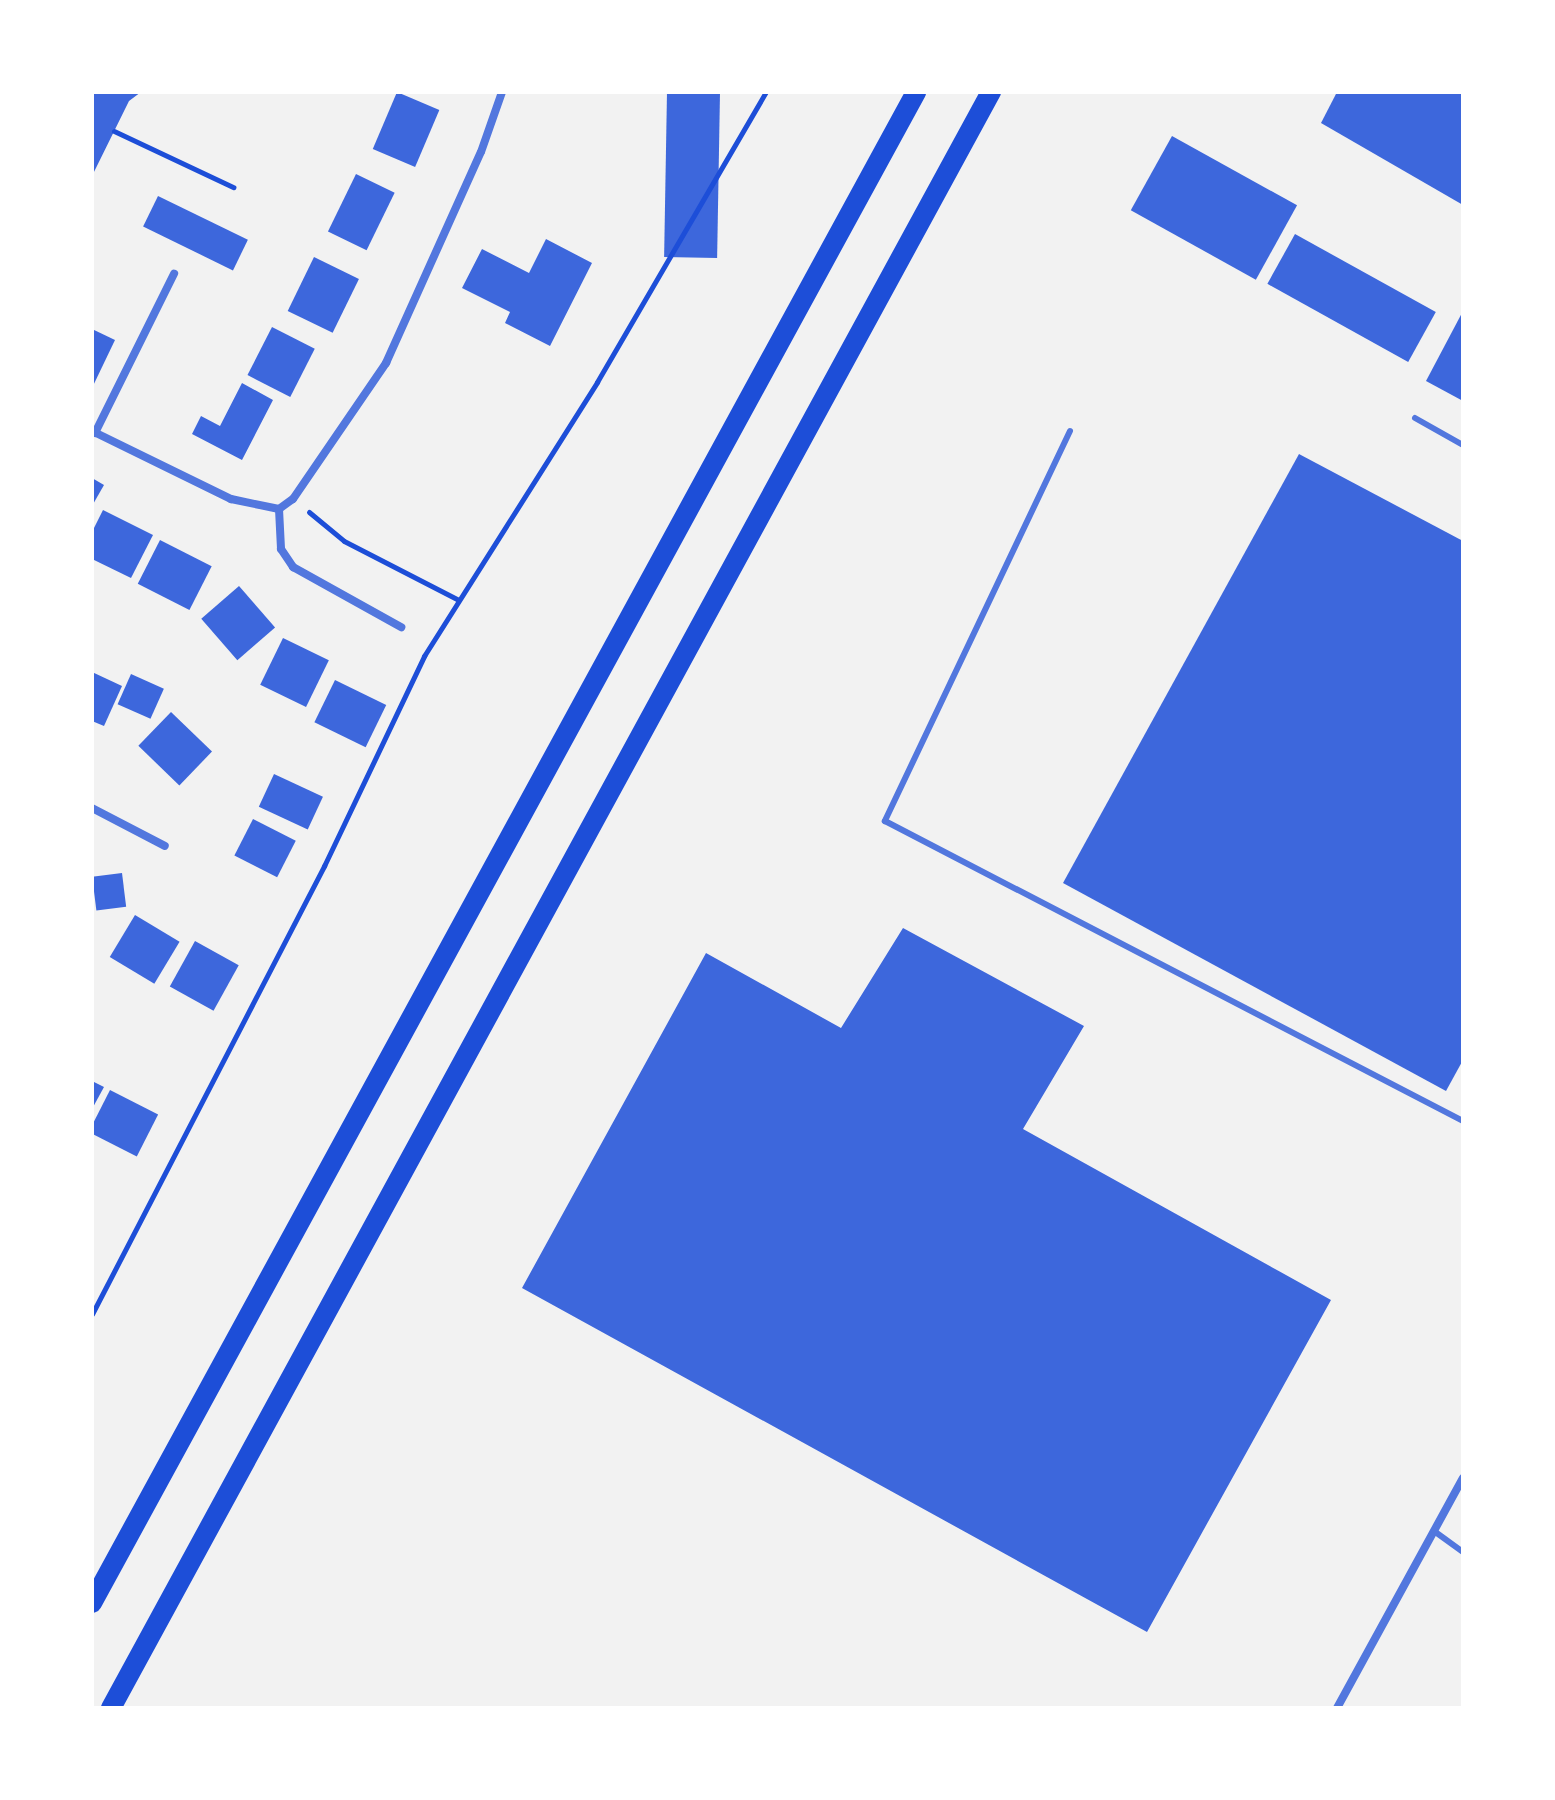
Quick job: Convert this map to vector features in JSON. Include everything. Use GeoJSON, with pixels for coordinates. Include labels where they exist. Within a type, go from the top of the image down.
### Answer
{"type":"FeatureCollection","features":[{"type":"Feature","properties":{"kind":"main road"},"geometry":{"type":"LineString","coordinates":[[92,1603],[916,92]]}},
{"type":"Feature","properties":{"kind":"main road"},"geometry":{"type":"LineString","coordinates":[[111,1708],[991,92]]}},
{"type":"Feature","properties":{"kind":"street"},"geometry":{"type":"LineString","coordinates":[[174,274],[94,432],[231,499],[279,509],[293,499],[386,363],[481,152],[502,92]]}},
{"type":"Feature","properties":{"kind":"street"},"geometry":{"type":"LineString","coordinates":[[279,509],[281,549],[293,567],[401,627]]}},
{"type":"Feature","properties":{"kind":"street"},"geometry":{"type":"LineString","coordinates":[[92,808],[165,846]]}},
{"type":"Feature","properties":{"kind":"street"},"geometry":{"type":"LineString","coordinates":[[1337,1708],[1463,1478]]}},
{"type":"Feature","properties":{"kind":"lane"},"geometry":{"type":"LineString","coordinates":[[1415,418],[1463,445]]}},
{"type":"Feature","properties":{"kind":"lane"},"geometry":{"type":"LineString","coordinates":[[1070,431],[885,821],[1463,1121]]}},
{"type":"Feature","properties":{"kind":"lane"},"geometry":{"type":"LineString","coordinates":[[1434,1531],[1463,1552]]}},
{"type":"Feature","properties":{"kind":"path"},"geometry":{"type":"LineString","coordinates":[[92,1314],[324,866],[424,656],[597,382],[764,93]]}},
{"type":"Feature","properties":{"kind":"path"},"geometry":{"type":"LineString","coordinates":[[114,131],[233,187]]}},
{"type":"Feature","properties":{"kind":"path"},"geometry":{"type":"LineString","coordinates":[[293,499],[344,541],[459,600]]}},
{"type":"Feature","properties":{"kind":"building"},"geometry":{"type":"Polygon","coordinates":[[[92,92],[141,92],[129,101],[92,176],[92,92]]]}},
{"type":"Feature","properties":{"kind":"building"},"geometry":{"type":"Polygon","coordinates":[[[397,92],[439,110],[415,167],[373,149],[397,92]]]}},
{"type":"Feature","properties":{"kind":"building"},"geometry":{"type":"Polygon","coordinates":[[[667,92],[720,93],[717,258],[664,257],[667,92]]]}},
{"type":"Feature","properties":{"kind":"building"},"geometry":{"type":"Polygon","coordinates":[[[1337,92],[1463,92],[1463,205],[1321,123],[1337,92]]]}},
{"type":"Feature","properties":{"kind":"building"},"geometry":{"type":"Polygon","coordinates":[[[1172,136],[1297,205],[1256,280],[1131,210],[1172,136]]]}},
{"type":"Feature","properties":{"kind":"building"},"geometry":{"type":"Polygon","coordinates":[[[356,174],[395,193],[367,250],[328,232],[356,174]]]}},
{"type":"Feature","properties":{"kind":"building"},"geometry":{"type":"Polygon","coordinates":[[[158,196],[248,240],[233,270],[143,227],[158,196]]]}},
{"type":"Feature","properties":{"kind":"building"},"geometry":{"type":"Polygon","coordinates":[[[1295,234],[1436,312],[1408,362],[1267,284],[1295,234]]]}},
{"type":"Feature","properties":{"kind":"building"},"geometry":{"type":"Polygon","coordinates":[[[546,239],[592,263],[550,346],[505,323],[510,312],[462,288],[482,249],[529,273],[546,239]]]}},
{"type":"Feature","properties":{"kind":"building"},"geometry":{"type":"Polygon","coordinates":[[[314,257],[359,279],[333,333],[288,311],[314,257]]]}},
{"type":"Feature","properties":{"kind":"building"},"geometry":{"type":"Polygon","coordinates":[[[1463,311],[1463,401],[1426,381],[1463,311]]]}},
{"type":"Feature","properties":{"kind":"building"},"geometry":{"type":"Polygon","coordinates":[[[272,327],[315,349],[290,397],[247,375],[272,327]]]}},
{"type":"Feature","properties":{"kind":"building"},"geometry":{"type":"Polygon","coordinates":[[[92,329],[115,340],[92,388],[92,329]]]}},
{"type":"Feature","properties":{"kind":"building"},"geometry":{"type":"Polygon","coordinates":[[[242,383],[273,400],[242,460],[192,434],[201,416],[220,426],[242,383]]]}},
{"type":"Feature","properties":{"kind":"building"},"geometry":{"type":"Polygon","coordinates":[[[1299,454],[1463,541],[1463,1060],[1446,1091],[1063,883],[1299,454]]]}},
{"type":"Feature","properties":{"kind":"building"},"geometry":{"type":"Polygon","coordinates":[[[92,478],[104,485],[92,506],[92,478]]]}},
{"type":"Feature","properties":{"kind":"building"},"geometry":{"type":"Polygon","coordinates":[[[103,510],[153,535],[131,578],[92,559],[92,532],[103,510]]]}},
{"type":"Feature","properties":{"kind":"building"},"geometry":{"type":"Polygon","coordinates":[[[160,540],[212,566],[189,610],[138,584],[160,540]]]}},
{"type":"Feature","properties":{"kind":"building"},"geometry":{"type":"Polygon","coordinates":[[[239,586],[275,628],[237,660],[201,619],[239,586]]]}},
{"type":"Feature","properties":{"kind":"building"},"geometry":{"type":"Polygon","coordinates":[[[283,638],[329,660],[306,707],[260,685],[283,638]]]}},
{"type":"Feature","properties":{"kind":"building"},"geometry":{"type":"Polygon","coordinates":[[[92,672],[122,686],[104,726],[92,721],[92,672]]]}},
{"type":"Feature","properties":{"kind":"building"},"geometry":{"type":"Polygon","coordinates":[[[131,674],[164,689],[150,719],[118,704],[131,674]]]}},
{"type":"Feature","properties":{"kind":"building"},"geometry":{"type":"Polygon","coordinates":[[[335,680],[386,705],[366,747],[314,722],[335,680]]]}},
{"type":"Feature","properties":{"kind":"building"},"geometry":{"type":"Polygon","coordinates":[[[171,712],[212,752],[179,785],[138,746],[171,712]]]}},
{"type":"Feature","properties":{"kind":"building"},"geometry":{"type":"Polygon","coordinates":[[[274,774],[323,797],[308,829],[259,807],[274,774]]]}},
{"type":"Feature","properties":{"kind":"building"},"geometry":{"type":"Polygon","coordinates":[[[253,819],[296,841],[277,877],[234,856],[253,819]]]}},
{"type":"Feature","properties":{"kind":"building"},"geometry":{"type":"Polygon","coordinates":[[[122,873],[126,907],[96,910],[92,877],[122,873]]]}},
{"type":"Feature","properties":{"kind":"building"},"geometry":{"type":"Polygon","coordinates":[[[135,915],[180,942],[154,984],[110,957],[135,915]]]}},
{"type":"Feature","properties":{"kind":"building"},"geometry":{"type":"Polygon","coordinates":[[[903,928],[1084,1026],[1023,1129],[1331,1300],[1147,1632],[522,1288],[706,953],[841,1028],[903,928]]]}},
{"type":"Feature","properties":{"kind":"building"},"geometry":{"type":"Polygon","coordinates":[[[195,941],[239,965],[214,1011],[170,986],[195,941]]]}},
{"type":"Feature","properties":{"kind":"building"},"geometry":{"type":"Polygon","coordinates":[[[92,1081],[104,1087],[92,1109],[92,1081]]]}},
{"type":"Feature","properties":{"kind":"building"},"geometry":{"type":"Polygon","coordinates":[[[110,1090],[158,1115],[137,1156],[92,1134],[92,1125],[110,1090]]]}}]}
